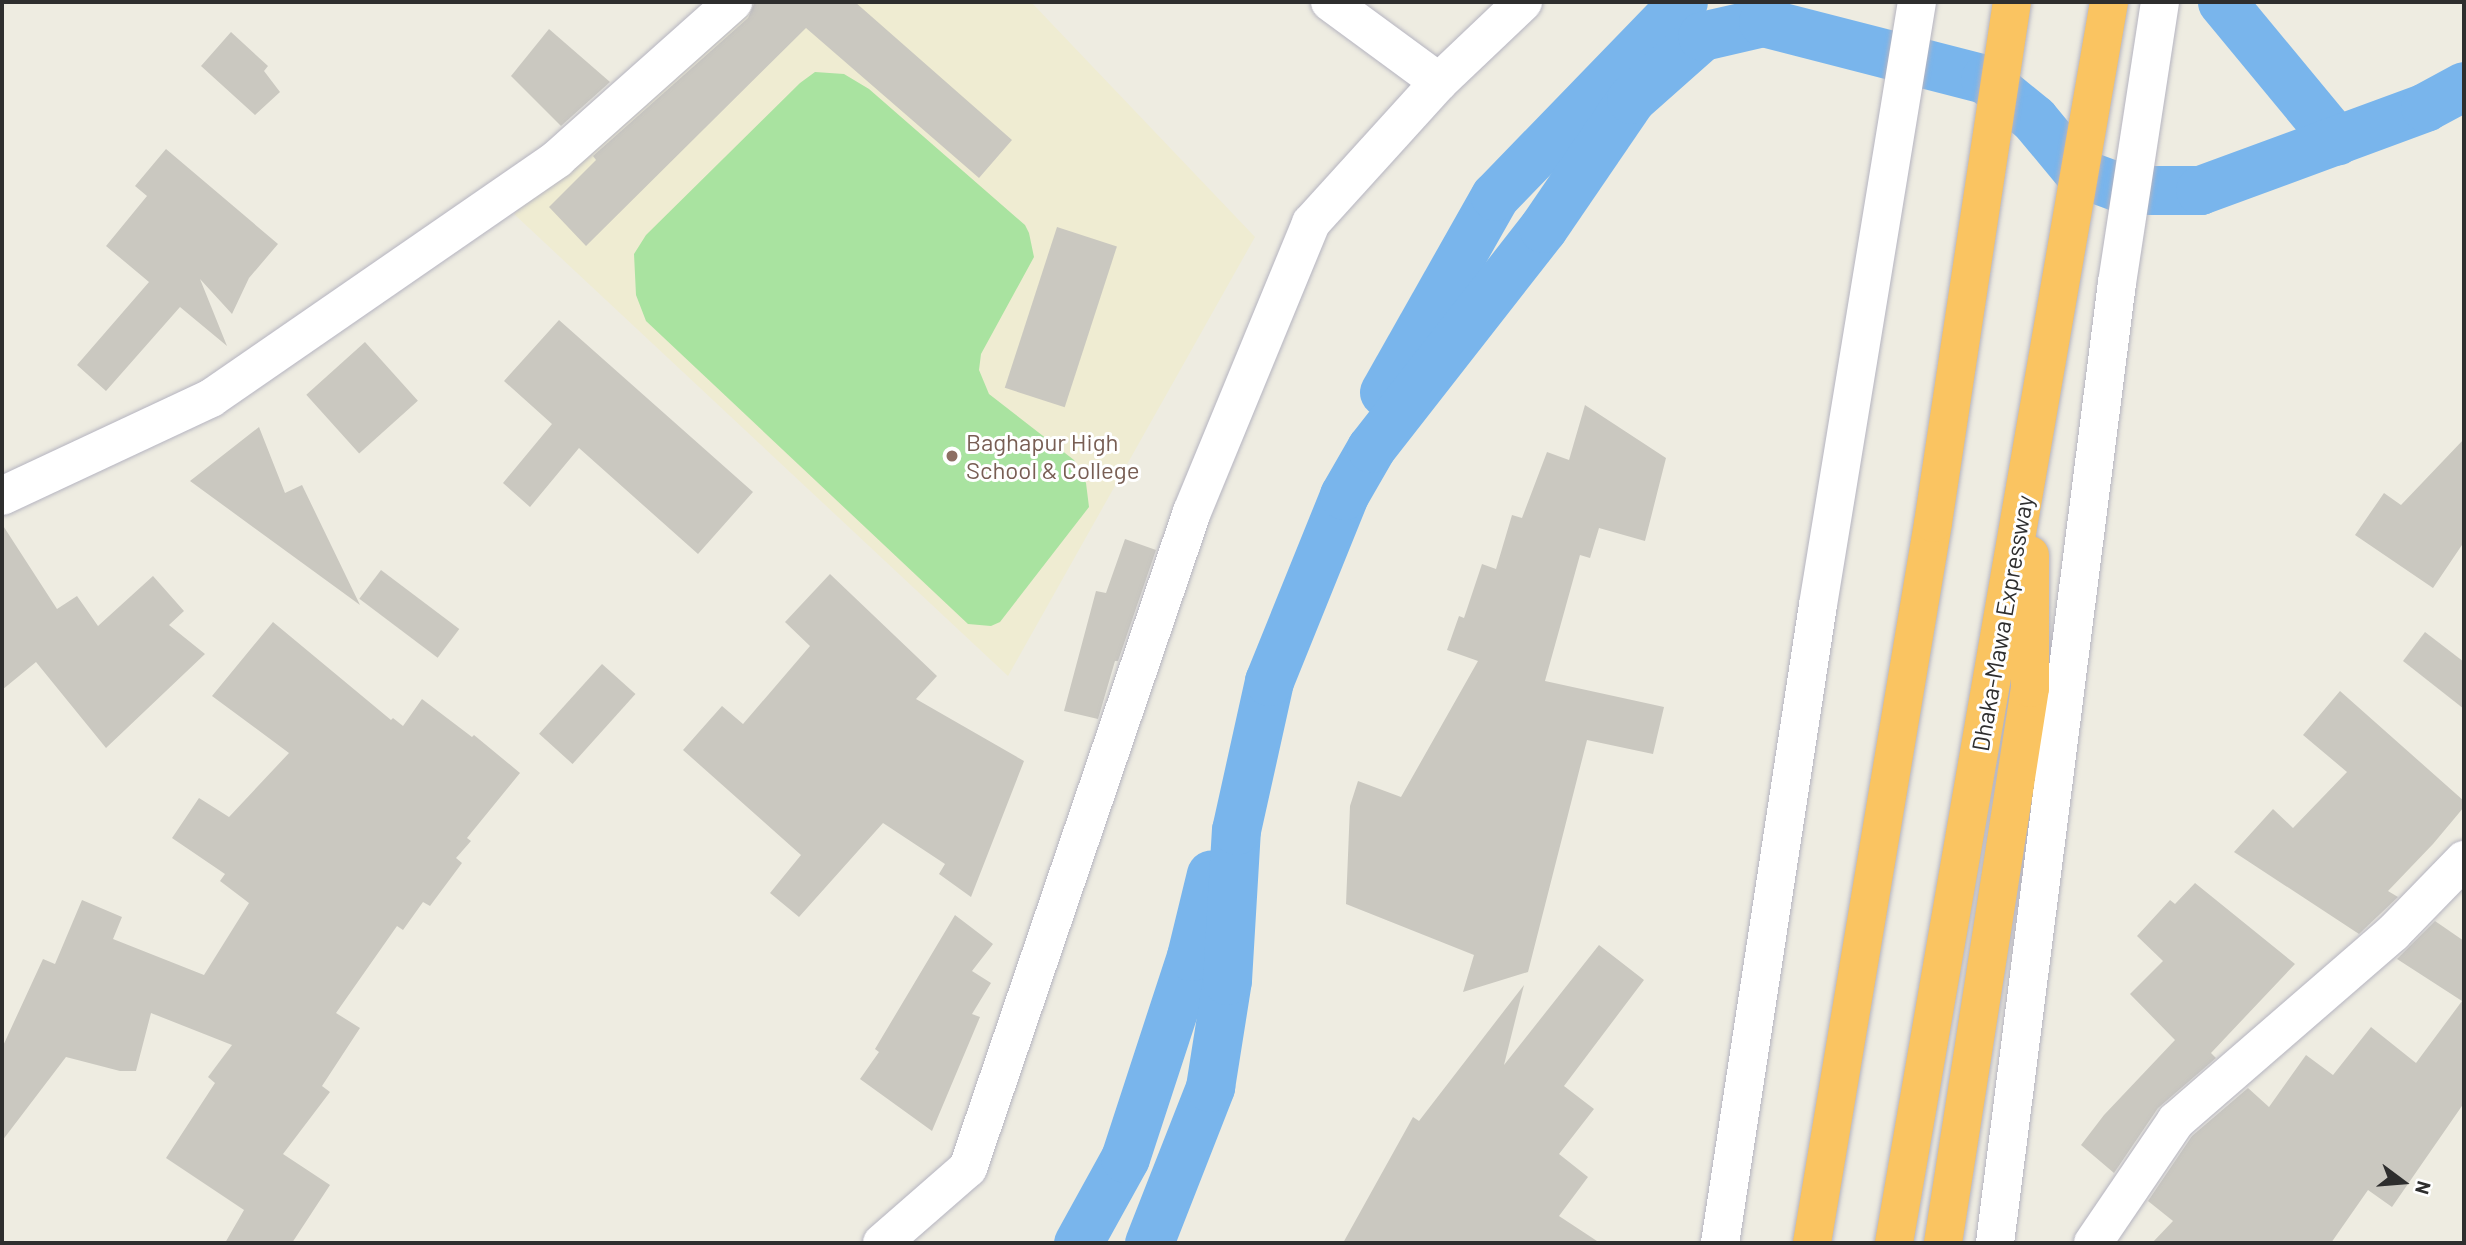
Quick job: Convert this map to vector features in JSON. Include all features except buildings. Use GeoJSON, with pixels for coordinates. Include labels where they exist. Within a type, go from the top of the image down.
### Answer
{"type":"FeatureCollection","features":[{"type":"Feature","properties":{"kind":"highway"},"geometry":{"type":"LineString","coordinates":[[1812,1243],[1933,523],[2012,2]]}},
{"type":"Feature","properties":{"kind":"highway","name":"Dhaka-Mawa Expressway"},"geometry":{"type":"LineString","coordinates":[[1894,1243],[2109,2]]}},
{"type":"Feature","properties":{"kind":"highway"},"geometry":{"type":"LineString","coordinates":[[1943,1243],[1988,973],[2030,688],[2032,595],[2026,486]]}},
{"type":"Feature","properties":{"kind":"street"},"geometry":{"type":"LineString","coordinates":[[2,496],[211,398],[557,159],[733,2]]}},
{"type":"Feature","properties":{"kind":"street"},"geometry":{"type":"LineString","coordinates":[[1330,2],[1439,82]]}},
{"type":"Feature","properties":{"kind":"street"},"geometry":{"type":"LineString","coordinates":[[882,1243],[968,1168],[1192,512],[1311,223],[1439,82],[1523,2]]}},
{"type":"Feature","properties":{"kind":"street"},"geometry":{"type":"LineString","coordinates":[[1720,1243],[1876,246],[1917,2]]}},
{"type":"Feature","properties":{"kind":"street"},"geometry":{"type":"LineString","coordinates":[[1995,1243],[2117,283],[2160,2]]}},
{"type":"Feature","properties":{"kind":"street"},"geometry":{"type":"LineString","coordinates":[[2093,1243],[2176,1121],[2393,933],[2464,860]]}},
{"type":"Feature","properties":{"kind":"shaded area","name":"Baghapur High School & College"},"geometry":{"type":"Polygon","coordinates":[[[743,2],[1031,2],[1255,237],[1008,676],[514,214],[743,2]]]}},
{"type":"Feature","properties":{"kind":"green space"},"geometry":{"type":"Polygon","coordinates":[[[815,72],[844,74],[869,89],[1025,225],[1029,233],[1034,257],[981,354],[979,370],[989,394],[1074,460],[1086,483],[1089,507],[1000,622],[991,626],[968,624],[646,321],[636,295],[634,254],[646,235],[800,83],[815,72]]]}},
{"type":"Feature","properties":{"kind":"waterway"},"geometry":{"type":"LineString","coordinates":[[1384,392],[1495,196],[1683,2]]}},
{"type":"Feature","properties":{"kind":"waterway"},"geometry":{"type":"LineString","coordinates":[[2222,2],[2337,141]]}},
{"type":"Feature","properties":{"kind":"waterway"},"geometry":{"type":"LineString","coordinates":[[1149,1243],[1210,1087],[1227,980],[1236,830],[1269,681],[1344,495],[1371,448],[1543,228],[1631,99],[1702,36],[1763,22],[1985,79],[2034,119],[2078,172],[2127,190],[2200,190],[2425,107],[2464,86]]}},
{"type":"Feature","properties":{"kind":"waterway"},"geometry":{"type":"LineString","coordinates":[[1078,1243],[1125,1158],[1191,956],[1211,874]]}},
{"type":"Feature","properties":{"kind":"place","name":"Baghapur High School & College"},"geometry":{"type":"Point","coordinates":[952,456]}}]}
